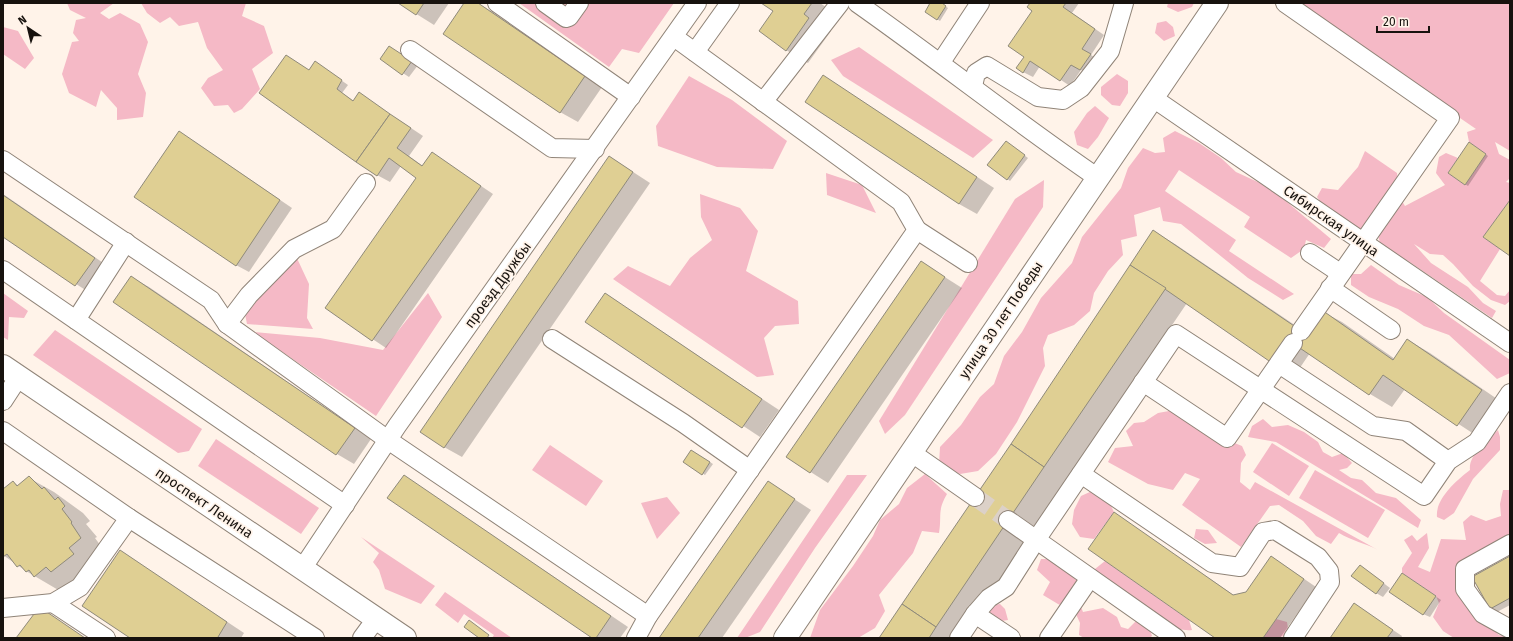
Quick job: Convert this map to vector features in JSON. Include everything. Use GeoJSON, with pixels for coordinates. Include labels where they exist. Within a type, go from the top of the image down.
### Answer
{"type":"FeatureCollection","features":[{"type":"Feature","properties":{"kind":"main road","name":"улица 30 лет Победы"},"geometry":{"type":"LineString","coordinates":[[785,638],[1217,3]]}},
{"type":"Feature","properties":{"kind":"main road","name":"проспект Ленина"},"geometry":{"type":"LineString","coordinates":[[11,372],[405,638]]}},
{"type":"Feature","properties":{"kind":"street"},"geometry":{"type":"LineString","coordinates":[[497,3],[631,97]]}},
{"type":"Feature","properties":{"kind":"street"},"geometry":{"type":"LineString","coordinates":[[545,3],[566,18],[569,17],[579,3]]}},
{"type":"Feature","properties":{"kind":"street","name":"проезд Дружбы"},"geometry":{"type":"LineString","coordinates":[[302,569],[388,440],[697,3]]}},
{"type":"Feature","properties":{"kind":"street"},"geometry":{"type":"LineString","coordinates":[[695,52],[730,3]]}},
{"type":"Feature","properties":{"kind":"street"},"geometry":{"type":"LineString","coordinates":[[763,102],[840,3]]}},
{"type":"Feature","properties":{"kind":"street"},"geometry":{"type":"LineString","coordinates":[[857,3],[941,62],[1049,144],[1098,178]]}},
{"type":"Feature","properties":{"kind":"street"},"geometry":{"type":"LineString","coordinates":[[941,62],[980,3]]}},
{"type":"Feature","properties":{"kind":"street"},"geometry":{"type":"LineString","coordinates":[[973,86],[976,73],[987,66],[1038,96],[1063,100],[1081,88],[1110,51],[1124,3]]}},
{"type":"Feature","properties":{"kind":"street"},"geometry":{"type":"LineString","coordinates":[[1144,382],[1227,438],[1262,389],[1335,280],[1363,243],[1450,118],[1284,3]]}},
{"type":"Feature","properties":{"kind":"street"},"geometry":{"type":"LineString","coordinates":[[674,37],[901,202],[917,230],[968,263]]}},
{"type":"Feature","properties":{"kind":"street"},"geometry":{"type":"LineString","coordinates":[[410,50],[552,148],[595,149]]}},
{"type":"Feature","properties":{"kind":"street","name":"Сибирская улица"},"geometry":{"type":"LineString","coordinates":[[1152,98],[1363,243],[1508,337]]}},
{"type":"Feature","properties":{"kind":"street"},"geometry":{"type":"LineString","coordinates":[[3,160],[211,300],[227,324],[388,440],[648,616]]}},
{"type":"Feature","properties":{"kind":"street"},"geometry":{"type":"LineString","coordinates":[[227,324],[248,295],[294,249],[333,229],[366,183]]}},
{"type":"Feature","properties":{"kind":"street"},"geometry":{"type":"LineString","coordinates":[[636,638],[648,616],[917,230]]}},
{"type":"Feature","properties":{"kind":"street"},"geometry":{"type":"LineString","coordinates":[[76,320],[126,242]]}},
{"type":"Feature","properties":{"kind":"street"},"geometry":{"type":"LineString","coordinates":[[1310,253],[1335,280],[1391,330]]}},
{"type":"Feature","properties":{"kind":"street"},"geometry":{"type":"LineString","coordinates":[[3,270],[345,505]]}},
{"type":"Feature","properties":{"kind":"street"},"geometry":{"type":"LineString","coordinates":[[959,638],[975,614],[989,598],[1006,587],[1036,540],[1176,334],[1424,496],[1448,461],[1477,442],[1510,393]]}},
{"type":"Feature","properties":{"kind":"street"},"geometry":{"type":"LineString","coordinates":[[552,339],[683,423],[750,470]]}},
{"type":"Feature","properties":{"kind":"street"},"geometry":{"type":"LineString","coordinates":[[1279,364],[1373,426],[1406,431],[1448,461]]}},
{"type":"Feature","properties":{"kind":"street"},"geometry":{"type":"LineString","coordinates":[[3,401],[11,372]]}},
{"type":"Feature","properties":{"kind":"street"},"geometry":{"type":"LineString","coordinates":[[3,431],[129,518],[315,638]]}},
{"type":"Feature","properties":{"kind":"street"},"geometry":{"type":"LineString","coordinates":[[912,452],[975,497]]}},
{"type":"Feature","properties":{"kind":"street"},"geometry":{"type":"LineString","coordinates":[[1081,474],[1212,563],[1240,567],[1263,532],[1275,530],[1318,557],[1329,571],[1330,582],[1296,637]]}},
{"type":"Feature","properties":{"kind":"street"},"geometry":{"type":"LineString","coordinates":[[3,608],[54,603],[80,587],[129,518]]}},
{"type":"Feature","properties":{"kind":"street"},"geometry":{"type":"LineString","coordinates":[[1008,520],[1176,638]]}},
{"type":"Feature","properties":{"kind":"street"},"geometry":{"type":"LineString","coordinates":[[1510,544],[1465,569],[1466,589],[1483,614],[1510,630]]}},
{"type":"Feature","properties":{"kind":"street"},"geometry":{"type":"LineString","coordinates":[[1049,638],[1090,578]]}},
{"type":"Feature","properties":{"kind":"street"},"geometry":{"type":"LineString","coordinates":[[54,603],[106,638]]}},
{"type":"Feature","properties":{"kind":"street"},"geometry":{"type":"LineString","coordinates":[[975,614],[1011,638]]}},
{"type":"Feature","properties":{"kind":"street"},"geometry":{"type":"LineString","coordinates":[[362,638],[376,618]]}},
{"type":"Feature","properties":{"kind":"shaded area"},"geometry":{"type":"Polygon","coordinates":[[[67,3],[114,3],[100,13],[109,19],[120,13],[140,24],[148,42],[138,74],[146,93],[143,117],[117,120],[117,108],[101,90],[96,107],[69,93],[62,74],[72,42],[79,41],[73,33],[76,20],[86,18],[70,10],[67,3]]]}},
{"type":"Feature","properties":{"kind":"shaded area"},"geometry":{"type":"Polygon","coordinates":[[[141,3],[246,3],[242,16],[264,26],[273,53],[252,69],[260,89],[242,109],[234,113],[228,105],[214,106],[201,88],[208,78],[223,70],[207,48],[198,22],[179,26],[170,17],[160,23],[147,13],[141,3]]]}},
{"type":"Feature","properties":{"kind":"shaded area"},"geometry":{"type":"Polygon","coordinates":[[[519,3],[674,3],[639,53],[622,49],[609,67],[519,3]]]}},
{"type":"Feature","properties":{"kind":"shaded area"},"geometry":{"type":"Polygon","coordinates":[[[1168,3],[1194,3],[1192,7],[1178,12],[1167,7],[1168,3]]]}},
{"type":"Feature","properties":{"kind":"shaded area"},"geometry":{"type":"Polygon","coordinates":[[[1293,3],[1510,3],[1510,151],[1495,142],[1499,154],[1510,160],[1510,178],[1506,182],[1510,183],[1510,200],[1483,237],[1500,249],[1480,281],[1497,295],[1505,296],[1510,290],[1510,301],[1505,305],[1491,300],[1473,286],[1443,255],[1430,254],[1414,244],[1431,263],[1468,287],[1483,303],[1496,311],[1492,318],[1408,261],[1381,246],[1378,236],[1359,233],[1326,209],[1317,197],[1322,188],[1338,190],[1358,167],[1365,151],[1397,173],[1400,198],[1405,206],[1445,185],[1436,173],[1439,157],[1446,153],[1458,158],[1448,173],[1465,185],[1486,154],[1469,142],[1467,132],[1476,129],[1293,3]]]}},
{"type":"Feature","properties":{"kind":"shaded area"},"geometry":{"type":"Polygon","coordinates":[[[1166,21],[1173,27],[1175,36],[1164,41],[1155,33],[1157,23],[1166,21]]]}},
{"type":"Feature","properties":{"kind":"shaded area"},"geometry":{"type":"Polygon","coordinates":[[[3,27],[18,31],[34,58],[25,69],[3,54],[3,27]]]}},
{"type":"Feature","properties":{"kind":"shaded area"},"geometry":{"type":"Polygon","coordinates":[[[859,47],[993,140],[973,158],[843,76],[831,60],[859,47]]]}},
{"type":"Feature","properties":{"kind":"shaded area"},"geometry":{"type":"Polygon","coordinates":[[[1117,74],[1128,81],[1128,93],[1120,106],[1112,105],[1101,95],[1101,87],[1117,74]]]}},
{"type":"Feature","properties":{"kind":"shaded area"},"geometry":{"type":"Polygon","coordinates":[[[689,76],[732,100],[787,141],[773,169],[717,167],[658,146],[656,126],[689,76]]]}},
{"type":"Feature","properties":{"kind":"shaded area"},"geometry":{"type":"Polygon","coordinates":[[[1095,106],[1109,118],[1098,137],[1088,149],[1077,145],[1074,132],[1087,113],[1095,106]]]}},
{"type":"Feature","properties":{"kind":"shaded area"},"geometry":{"type":"Polygon","coordinates":[[[1175,131],[1199,143],[1221,158],[1236,172],[1260,183],[1281,197],[1331,239],[1324,248],[1306,240],[1304,249],[1291,258],[1244,227],[1250,217],[1179,170],[1165,191],[1236,240],[1229,251],[1294,294],[1283,300],[1248,278],[1181,224],[1163,221],[1160,207],[1134,215],[1137,236],[1121,240],[1123,255],[1108,271],[1094,293],[1090,311],[1074,325],[1048,335],[1043,348],[1045,366],[1017,422],[996,454],[978,471],[960,474],[939,464],[940,447],[961,425],[980,397],[994,384],[1004,356],[1022,332],[1041,298],[1072,263],[1082,237],[1121,188],[1128,168],[1143,148],[1155,153],[1165,152],[1163,138],[1175,131]]]}},
{"type":"Feature","properties":{"kind":"shaded area"},"geometry":{"type":"Polygon","coordinates":[[[826,173],[862,185],[876,213],[827,195],[826,173]]]}},
{"type":"Feature","properties":{"kind":"shaded area"},"geometry":{"type":"Polygon","coordinates":[[[1044,180],[1043,207],[905,415],[885,434],[879,421],[1015,199],[1044,180]]]}},
{"type":"Feature","properties":{"kind":"shaded area"},"geometry":{"type":"Polygon","coordinates":[[[700,194],[740,208],[758,231],[746,271],[798,301],[799,324],[775,326],[764,338],[774,375],[757,377],[613,279],[628,266],[670,286],[690,258],[712,240],[701,217],[700,194]]]}},
{"type":"Feature","properties":{"kind":"shaded area"},"geometry":{"type":"Polygon","coordinates":[[[295,254],[309,284],[307,318],[313,329],[247,324],[245,314],[295,254]]]}},
{"type":"Feature","properties":{"kind":"shaded area"},"geometry":{"type":"Polygon","coordinates":[[[1371,265],[1399,285],[1427,297],[1444,313],[1510,360],[1510,373],[1497,379],[1449,335],[1424,326],[1398,309],[1369,297],[1351,285],[1351,274],[1361,274],[1371,265]]]}},
{"type":"Feature","properties":{"kind":"shaded area"},"geometry":{"type":"Polygon","coordinates":[[[3,293],[28,311],[24,318],[9,317],[8,340],[3,337],[3,293]]]}},
{"type":"Feature","properties":{"kind":"shaded area"},"geometry":{"type":"Polygon","coordinates":[[[428,293],[442,317],[376,416],[253,332],[320,338],[383,350],[428,293]]]}},
{"type":"Feature","properties":{"kind":"shaded area"},"geometry":{"type":"Polygon","coordinates":[[[55,330],[202,429],[189,451],[178,453],[33,355],[55,330]]]}},
{"type":"Feature","properties":{"kind":"shaded area"},"geometry":{"type":"Polygon","coordinates":[[[1180,409],[1227,440],[1242,446],[1246,455],[1241,463],[1240,482],[1250,490],[1255,482],[1378,550],[1339,533],[1331,544],[1316,536],[1303,521],[1279,505],[1270,506],[1241,547],[1182,505],[1200,479],[1185,473],[1173,490],[1148,484],[1108,462],[1115,448],[1133,446],[1126,431],[1134,423],[1144,422],[1158,413],[1180,409]]]}},
{"type":"Feature","properties":{"kind":"shaded area"},"geometry":{"type":"Polygon","coordinates":[[[1263,419],[1272,427],[1288,425],[1304,432],[1318,442],[1323,452],[1332,457],[1343,453],[1352,463],[1347,468],[1339,470],[1351,478],[1362,480],[1376,493],[1396,498],[1421,520],[1418,528],[1276,442],[1248,437],[1252,426],[1263,419]]]}},
{"type":"Feature","properties":{"kind":"shaded area"},"geometry":{"type":"Polygon","coordinates":[[[1498,430],[1500,437],[1500,450],[1473,479],[1454,513],[1444,520],[1437,517],[1439,503],[1443,497],[1459,479],[1470,470],[1470,464],[1475,453],[1498,430]]]}},
{"type":"Feature","properties":{"kind":"shaded area"},"geometry":{"type":"Polygon","coordinates":[[[216,439],[319,508],[301,534],[198,466],[216,439]]]}},
{"type":"Feature","properties":{"kind":"shaded area"},"geometry":{"type":"Polygon","coordinates":[[[1272,443],[1309,466],[1289,496],[1253,472],[1272,443]]]}},
{"type":"Feature","properties":{"kind":"shaded area"},"geometry":{"type":"Polygon","coordinates":[[[550,445],[603,481],[586,506],[532,470],[550,445]]]}},
{"type":"Feature","properties":{"kind":"shaded area"},"geometry":{"type":"Polygon","coordinates":[[[1315,470],[1385,510],[1368,538],[1299,498],[1315,470]]]}},
{"type":"Feature","properties":{"kind":"shaded area"},"geometry":{"type":"Polygon","coordinates":[[[925,474],[947,494],[941,509],[939,533],[922,531],[913,553],[879,595],[885,611],[875,628],[858,638],[810,638],[820,610],[853,566],[873,536],[880,520],[899,504],[907,488],[925,474]]]}},
{"type":"Feature","properties":{"kind":"shaded area"},"geometry":{"type":"Polygon","coordinates":[[[847,475],[867,475],[815,548],[760,632],[745,638],[737,638],[847,475]]]}},
{"type":"Feature","properties":{"kind":"shaded area"},"geometry":{"type":"Polygon","coordinates":[[[1503,490],[1510,490],[1510,535],[1456,570],[1487,624],[1499,635],[1510,638],[1454,638],[1443,631],[1433,617],[1439,603],[1436,596],[1402,573],[1402,568],[1412,553],[1404,540],[1412,535],[1417,541],[1427,533],[1429,548],[1418,567],[1430,572],[1441,539],[1466,540],[1463,522],[1471,515],[1486,521],[1501,516],[1500,504],[1503,490]]]}},
{"type":"Feature","properties":{"kind":"shaded area"},"geometry":{"type":"Polygon","coordinates":[[[1092,491],[1109,502],[1114,512],[1094,539],[1080,537],[1072,524],[1074,510],[1081,496],[1092,491]]]}},
{"type":"Feature","properties":{"kind":"shaded area"},"geometry":{"type":"Polygon","coordinates":[[[667,497],[680,513],[657,539],[641,503],[667,497]]]}},
{"type":"Feature","properties":{"kind":"shaded area"},"geometry":{"type":"Polygon","coordinates":[[[1196,529],[1208,530],[1217,543],[1205,544],[1194,538],[1196,529]]]}},
{"type":"Feature","properties":{"kind":"shaded area"},"geometry":{"type":"Polygon","coordinates":[[[361,537],[435,586],[421,604],[385,589],[379,570],[373,562],[379,553],[361,537]]]}},
{"type":"Feature","properties":{"kind":"shaded area"},"geometry":{"type":"Polygon","coordinates":[[[1041,559],[1054,559],[1077,581],[1076,595],[1083,612],[1103,608],[1117,617],[1121,627],[1128,629],[1137,620],[1149,626],[1152,636],[1149,638],[1084,638],[1079,635],[1080,623],[1075,612],[1043,595],[1050,582],[1037,570],[1041,559]]]}},
{"type":"Feature","properties":{"kind":"shaded area"},"geometry":{"type":"Polygon","coordinates":[[[1105,561],[1189,620],[1192,630],[1168,626],[1156,620],[1143,612],[1099,578],[1095,569],[1105,561]]]}},
{"type":"Feature","properties":{"kind":"shaded area"},"geometry":{"type":"Polygon","coordinates":[[[445,592],[512,638],[492,638],[494,635],[464,614],[458,623],[435,605],[445,592]]]}},
{"type":"Feature","properties":{"kind":"shaded area"},"geometry":{"type":"Polygon","coordinates":[[[1000,604],[1005,609],[1008,620],[995,622],[987,615],[987,606],[1000,604]]]}},
{"type":"Feature","properties":{"kind":"shaded area"},"geometry":{"type":"Polygon","coordinates":[[[1276,619],[1287,622],[1289,635],[1276,638],[1263,638],[1276,619]]]}},
{"type":"Feature","properties":{"kind":"building"},"geometry":{"type":"Polygon","coordinates":[[[398,3],[424,3],[416,15],[398,3]]]}},
{"type":"Feature","properties":{"kind":"building"},"geometry":{"type":"Polygon","coordinates":[[[464,3],[478,3],[585,76],[560,113],[443,34],[464,3]]]}},
{"type":"Feature","properties":{"kind":"building"},"geometry":{"type":"Polygon","coordinates":[[[761,3],[812,3],[804,14],[809,18],[786,51],[759,31],[773,11],[761,3]]]}},
{"type":"Feature","properties":{"kind":"building"},"geometry":{"type":"Polygon","coordinates":[[[930,3],[942,3],[946,6],[937,20],[925,12],[930,3]]]}},
{"type":"Feature","properties":{"kind":"building"},"geometry":{"type":"Polygon","coordinates":[[[1030,3],[1066,3],[1063,7],[1095,29],[1082,49],[1091,54],[1080,70],[1071,65],[1060,81],[1030,61],[1023,73],[1016,68],[1024,57],[1008,46],[1032,11],[1027,7],[1030,3]]]}},
{"type":"Feature","properties":{"kind":"building"},"geometry":{"type":"Polygon","coordinates":[[[389,46],[412,61],[402,75],[380,59],[389,46]]]}},
{"type":"Feature","properties":{"kind":"building"},"geometry":{"type":"Polygon","coordinates":[[[286,55],[309,70],[315,61],[342,80],[337,89],[353,101],[359,92],[390,114],[356,162],[259,93],[286,55]]]}},
{"type":"Feature","properties":{"kind":"building"},"geometry":{"type":"Polygon","coordinates":[[[823,75],[977,177],[959,204],[805,102],[823,75]]]}},
{"type":"Feature","properties":{"kind":"building"},"geometry":{"type":"Polygon","coordinates":[[[390,114],[411,128],[397,148],[422,166],[432,152],[481,186],[372,341],[325,308],[416,178],[389,158],[377,176],[356,162],[390,114]]]}},
{"type":"Feature","properties":{"kind":"building"},"geometry":{"type":"Polygon","coordinates":[[[179,131],[280,200],[236,266],[134,197],[179,131]]]}},
{"type":"Feature","properties":{"kind":"building"},"geometry":{"type":"Polygon","coordinates":[[[1006,141],[1025,155],[1007,180],[987,165],[1006,141]]]}},
{"type":"Feature","properties":{"kind":"building"},"geometry":{"type":"Polygon","coordinates":[[[1469,142],[1486,154],[1465,185],[1448,173],[1469,142]]]}},
{"type":"Feature","properties":{"kind":"building"},"geometry":{"type":"Polygon","coordinates":[[[609,156],[633,172],[444,448],[420,432],[609,156]]]}},
{"type":"Feature","properties":{"kind":"building"},"geometry":{"type":"Polygon","coordinates":[[[3,195],[95,258],[75,286],[3,237],[3,195]]]}},
{"type":"Feature","properties":{"kind":"building"},"geometry":{"type":"Polygon","coordinates":[[[1510,200],[1510,256],[1483,237],[1510,200]]]}},
{"type":"Feature","properties":{"kind":"building"},"geometry":{"type":"Polygon","coordinates":[[[1153,230],[1303,332],[1319,308],[1393,360],[1407,339],[1482,390],[1457,426],[1383,375],[1369,395],[1288,340],[1272,363],[1130,265],[1153,230]]]}},
{"type":"Feature","properties":{"kind":"building"},"geometry":{"type":"Polygon","coordinates":[[[921,261],[945,277],[810,473],[786,457],[921,261]]]}},
{"type":"Feature","properties":{"kind":"building"},"geometry":{"type":"Polygon","coordinates":[[[1130,265],[1166,288],[1044,467],[1011,444],[1130,265]]]}},
{"type":"Feature","properties":{"kind":"building"},"geometry":{"type":"Polygon","coordinates":[[[131,276],[355,428],[336,455],[113,302],[131,276]]]}},
{"type":"Feature","properties":{"kind":"building"},"geometry":{"type":"Polygon","coordinates":[[[605,293],[762,399],[742,428],[585,322],[605,293]]]}},
{"type":"Feature","properties":{"kind":"building"},"geometry":{"type":"Polygon","coordinates":[[[1011,444],[1044,467],[936,627],[902,604],[1011,444]]]}},
{"type":"Feature","properties":{"kind":"building"},"geometry":{"type":"Polygon","coordinates":[[[691,450],[710,462],[702,475],[683,462],[691,450]]]}},
{"type":"Feature","properties":{"kind":"building"},"geometry":{"type":"Polygon","coordinates":[[[404,475],[611,616],[596,638],[592,638],[387,498],[404,475]]]}},
{"type":"Feature","properties":{"kind":"building"},"geometry":{"type":"Polygon","coordinates":[[[29,476],[42,489],[44,487],[55,500],[58,497],[65,506],[62,509],[72,522],[71,523],[81,538],[69,548],[74,554],[51,572],[46,567],[34,577],[29,570],[26,572],[20,565],[17,567],[7,554],[3,557],[3,489],[13,481],[17,486],[29,476]]]}},
{"type":"Feature","properties":{"kind":"building"},"geometry":{"type":"Polygon","coordinates":[[[768,481],[795,499],[698,638],[659,638],[768,481]]]}},
{"type":"Feature","properties":{"kind":"building"},"geometry":{"type":"Polygon","coordinates":[[[1114,512],[1233,595],[1246,592],[1271,556],[1304,579],[1263,638],[1215,638],[1088,549],[1114,512]]]}},
{"type":"Feature","properties":{"kind":"building"},"geometry":{"type":"Polygon","coordinates":[[[120,550],[227,622],[218,637],[220,638],[130,638],[82,606],[120,550]]]}},
{"type":"Feature","properties":{"kind":"building"},"geometry":{"type":"Polygon","coordinates":[[[1510,556],[1510,598],[1490,609],[1472,577],[1510,556]]]}},
{"type":"Feature","properties":{"kind":"building"},"geometry":{"type":"Polygon","coordinates":[[[1360,565],[1384,583],[1376,594],[1351,576],[1360,565]]]}},
{"type":"Feature","properties":{"kind":"building"},"geometry":{"type":"Polygon","coordinates":[[[1402,573],[1436,596],[1423,615],[1389,592],[1402,573]]]}},
{"type":"Feature","properties":{"kind":"building"},"geometry":{"type":"Polygon","coordinates":[[[1354,603],[1393,630],[1387,638],[1330,638],[1354,603]]]}},
{"type":"Feature","properties":{"kind":"building"},"geometry":{"type":"Polygon","coordinates":[[[902,604],[936,627],[929,638],[879,638],[902,604]]]}},
{"type":"Feature","properties":{"kind":"building"},"geometry":{"type":"Polygon","coordinates":[[[44,610],[85,638],[16,638],[34,614],[44,610]]]}},
{"type":"Feature","properties":{"kind":"building"},"geometry":{"type":"Polygon","coordinates":[[[469,620],[489,635],[487,638],[479,638],[464,627],[469,620]]]}},
{"type":"Feature","properties":{"kind":"tunnel"},"geometry":{"type":"LineString","coordinates":[[975,497],[1008,520]]}}]}
